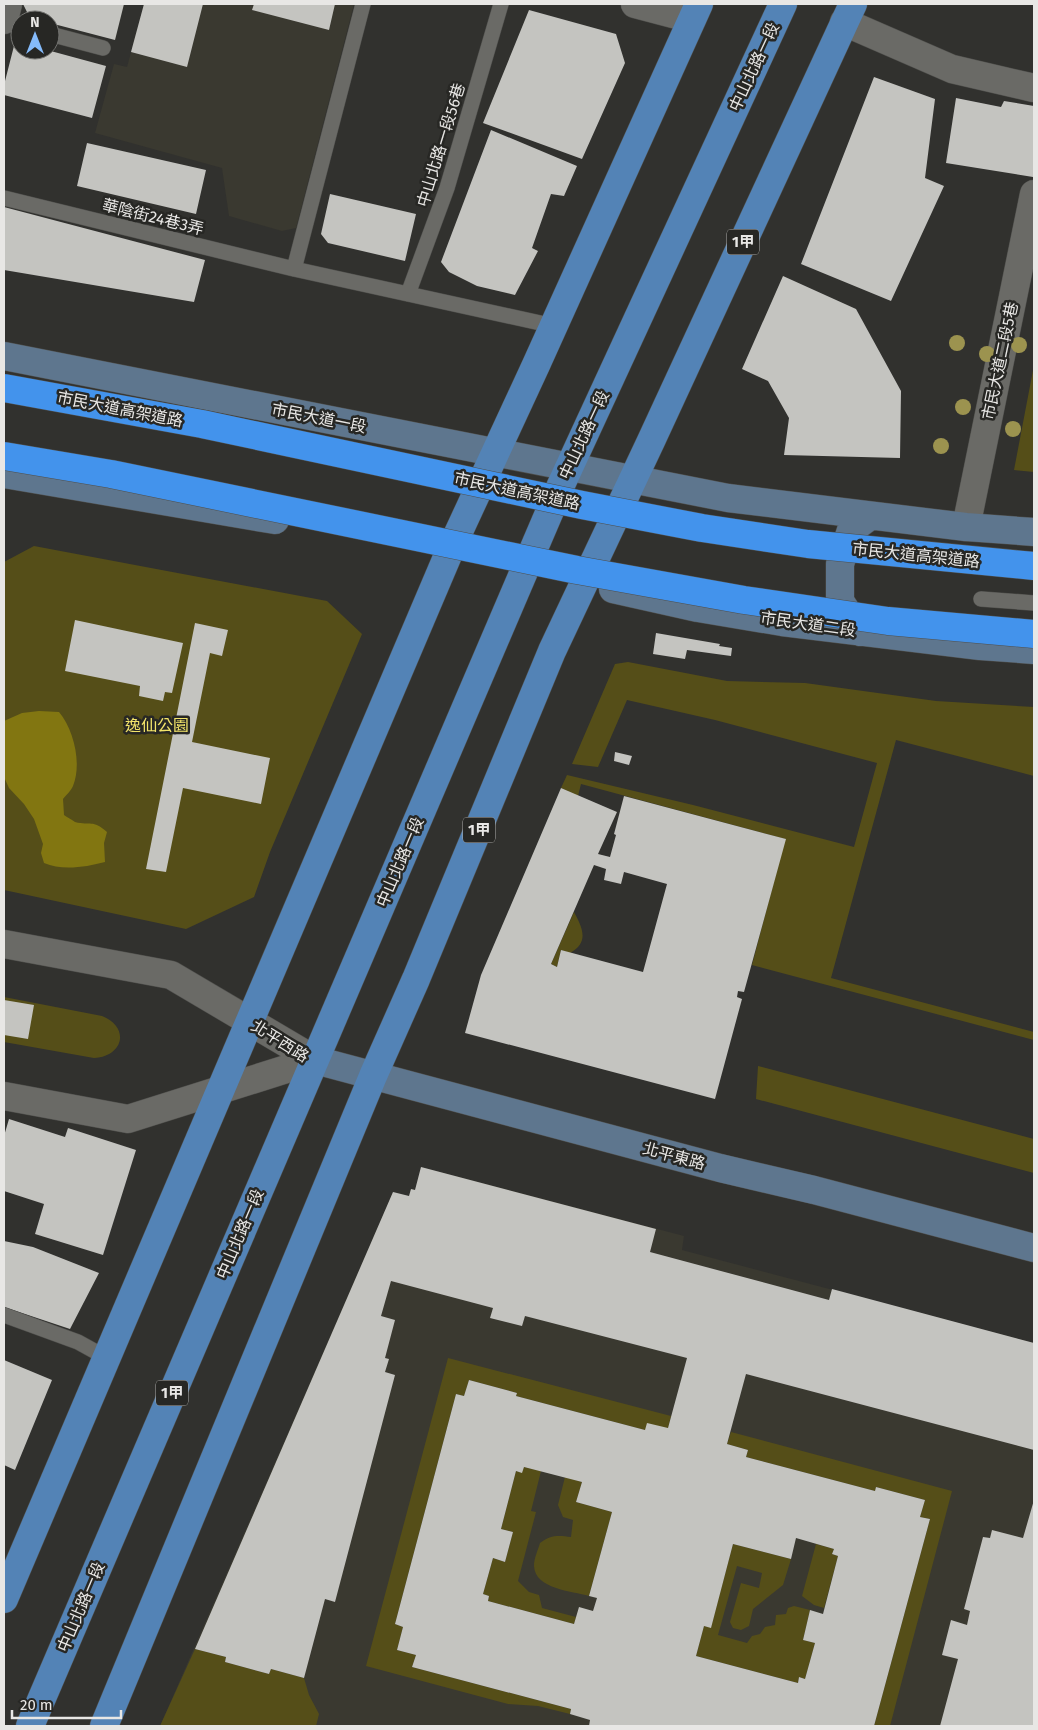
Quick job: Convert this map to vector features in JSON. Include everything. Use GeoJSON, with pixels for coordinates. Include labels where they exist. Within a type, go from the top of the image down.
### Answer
{"type":"FeatureCollection","features":[{"type":"Feature","properties":{"kind":"highway","name":"市民大道高架道路"},"geometry":{"type":"LineString","coordinates":[[4,388],[202,424],[582,505],[702,528],[808,544],[1034,566]]}},
{"type":"Feature","properties":{"kind":"highway"},"geometry":{"type":"LineString","coordinates":[[4,456],[111,474],[568,568],[744,600],[888,621],[1034,634]]}},
{"type":"Feature","properties":{"kind":"main road","name":"中山北路一段"},"geometry":{"type":"LineString","coordinates":[[30,1726],[524,572],[570,467],[783,4]]}},
{"type":"Feature","properties":{"kind":"main road"},"geometry":{"type":"LineString","coordinates":[[4,1597],[448,555],[696,11]]}},
{"type":"Feature","properties":{"kind":"main road","name":"1甲"},"geometry":{"type":"LineString","coordinates":[[104,1726],[373,1076],[420,970],[552,651],[633,480],[848,13]]}},
{"type":"Feature","properties":{"kind":"street"},"geometry":{"type":"LineString","coordinates":[[4,21],[8,4]]}},
{"type":"Feature","properties":{"kind":"street"},"geometry":{"type":"LineString","coordinates":[[635,4],[696,11]]}},
{"type":"Feature","properties":{"kind":"street"},"geometry":{"type":"LineString","coordinates":[[848,13],[952,69],[1034,88]]}},
{"type":"Feature","properties":{"kind":"street","name":"市民大道二段5巷"},"geometry":{"type":"LineString","coordinates":[[966,527],[1034,194]]}},
{"type":"Feature","properties":{"kind":"street","name":"市民大道一段"},"geometry":{"type":"LineString","coordinates":[[4,356],[633,480]]}},
{"type":"Feature","properties":{"kind":"street"},"geometry":{"type":"LineString","coordinates":[[4,474],[299,525],[584,584]]}},
{"type":"Feature","properties":{"kind":"street"},"geometry":{"type":"LineString","coordinates":[[633,480],[728,498],[966,527],[1034,532]]}},
{"type":"Feature","properties":{"kind":"street"},"geometry":{"type":"LineString","coordinates":[[860,632],[840,601],[840,564],[851,530],[870,516]]}},
{"type":"Feature","properties":{"kind":"street","name":"市民大道二段"},"geometry":{"type":"LineString","coordinates":[[584,584],[698,608],[782,622],[980,646],[1034,650]]}},
{"type":"Feature","properties":{"kind":"street","name":"北平西路"},"geometry":{"type":"LineString","coordinates":[[4,944],[171,975],[315,1060]]}},
{"type":"Feature","properties":{"kind":"street","name":"北平西路"},"geometry":{"type":"LineString","coordinates":[[4,1096],[128,1119],[315,1060]]}},
{"type":"Feature","properties":{"kind":"street","name":"北平東路"},"geometry":{"type":"LineString","coordinates":[[315,1060],[720,1168],[814,1190],[1034,1248]]}},
{"type":"Feature","properties":{"kind":"lane"},"geometry":{"type":"LineString","coordinates":[[363,4],[294,269],[554,326]]}},
{"type":"Feature","properties":{"kind":"lane","name":"中山北路一段56巷"},"geometry":{"type":"LineString","coordinates":[[408,294],[447,188],[501,4]]}},
{"type":"Feature","properties":{"kind":"lane"},"geometry":{"type":"LineString","coordinates":[[60,37],[102,48]]}},
{"type":"Feature","properties":{"kind":"lane","name":"華陰街24巷3弄"},"geometry":{"type":"LineString","coordinates":[[4,198],[294,269]]}},
{"type":"Feature","properties":{"kind":"lane"},"geometry":{"type":"LineString","coordinates":[[982,599],[1034,603]]}},
{"type":"Feature","properties":{"kind":"lane"},"geometry":{"type":"LineString","coordinates":[[4,1315],[78,1342],[107,1358]]}},
{"type":"Feature","properties":{"kind":"shaded area"},"geometry":{"type":"Polygon","coordinates":[[[144,4],[354,4],[296,228],[282,231],[229,216],[222,168],[95,133],[114,64],[127,67],[144,4]]]}},
{"type":"Feature","properties":{"kind":"shaded area"},"geometry":{"type":"Polygon","coordinates":[[[39,711],[59,712],[69,728],[75,748],[77,768],[73,786],[63,799],[64,815],[75,822],[98,826],[107,832],[104,843],[105,862],[66,868],[44,863],[41,853],[43,844],[34,819],[24,804],[9,788],[4,777],[4,721],[22,713],[39,711]]]}},
{"type":"Feature","properties":{"kind":"shaded area"},"geometry":{"type":"Polygon","coordinates":[[[421,1167],[684,1236],[682,1250],[1034,1343],[1034,1726],[160,1726],[393,1192],[409,1196],[411,1189],[415,1190],[421,1167]]]}},
{"type":"Feature","properties":{"kind":"green space"},"geometry":{"type":"Polygon","coordinates":[[[1034,365],[1034,472],[1014,470],[1034,365]]]}},
{"type":"Feature","properties":{"kind":"green space","name":"逸仙公園"},"geometry":{"type":"Polygon","coordinates":[[[34,546],[327,601],[362,634],[270,852],[254,897],[186,929],[4,890],[4,562],[34,546]]]}},
{"type":"Feature","properties":{"kind":"green space"},"geometry":{"type":"Polygon","coordinates":[[[628,662],[727,681],[805,683],[936,701],[1034,707],[1034,776],[896,740],[831,978],[1034,1032],[1034,1040],[752,965],[785,839],[581,784],[578,796],[561,788],[567,775],[693,805],[854,847],[877,763],[715,720],[627,700],[598,767],[572,764],[615,664],[628,662]]]}},
{"type":"Feature","properties":{"kind":"green space"},"geometry":{"type":"Polygon","coordinates":[[[574,912],[582,929],[582,939],[576,949],[570,953],[561,950],[557,967],[551,964],[574,912]]]}},
{"type":"Feature","properties":{"kind":"green space"},"geometry":{"type":"Polygon","coordinates":[[[4,997],[102,1016],[117,1027],[120,1040],[112,1052],[94,1058],[4,1042],[4,997]]]}},
{"type":"Feature","properties":{"kind":"green space"},"geometry":{"type":"Polygon","coordinates":[[[758,1066],[1034,1139],[1034,1173],[756,1099],[758,1066]]]}},
{"type":"Feature","properties":{"kind":"green space"},"geometry":{"type":"Polygon","coordinates":[[[448,1358],[671,1416],[668,1428],[645,1430],[516,1396],[517,1393],[469,1380],[464,1396],[456,1394],[395,1624],[403,1627],[397,1650],[416,1655],[412,1667],[571,1709],[570,1714],[538,1706],[508,1704],[366,1666],[448,1358]]]}},
{"type":"Feature","properties":{"kind":"green space"},"geometry":{"type":"Polygon","coordinates":[[[731,1432],[952,1491],[890,1726],[874,1726],[930,1519],[920,1517],[925,1500],[876,1487],[875,1491],[746,1457],[748,1450],[727,1444],[731,1432]]]}},
{"type":"Feature","properties":{"kind":"green space"},"geometry":{"type":"Polygon","coordinates":[[[524,1467],[541,1471],[531,1511],[536,1512],[518,1581],[529,1592],[539,1595],[542,1608],[576,1617],[574,1624],[488,1601],[489,1596],[483,1594],[493,1558],[505,1562],[513,1532],[501,1529],[516,1471],[522,1472],[524,1467]]]}},
{"type":"Feature","properties":{"kind":"green space"},"geometry":{"type":"Polygon","coordinates":[[[565,1477],[582,1482],[576,1502],[612,1512],[589,1596],[547,1584],[536,1574],[534,1566],[540,1543],[554,1536],[571,1537],[573,1520],[563,1517],[558,1505],[565,1477]]]}},
{"type":"Feature","properties":{"kind":"green space"},"geometry":{"type":"Polygon","coordinates":[[[733,1544],[791,1559],[783,1585],[753,1609],[749,1626],[741,1630],[733,1628],[730,1622],[741,1583],[759,1588],[762,1573],[737,1566],[718,1635],[747,1643],[752,1636],[760,1634],[765,1627],[775,1625],[776,1615],[786,1614],[788,1608],[794,1606],[810,1610],[803,1640],[815,1643],[805,1679],[799,1677],[798,1683],[696,1656],[704,1626],[711,1627],[733,1544]]]}},
{"type":"Feature","properties":{"kind":"green space"},"geometry":{"type":"Polygon","coordinates":[[[816,1544],[834,1549],[832,1554],[838,1556],[824,1608],[814,1605],[802,1596],[816,1544]]]}},
{"type":"Feature","properties":{"kind":"green space"},"geometry":{"type":"Polygon","coordinates":[[[195,1649],[226,1657],[225,1662],[269,1674],[271,1669],[304,1678],[309,1695],[319,1714],[316,1726],[160,1726],[195,1649]]]}},
{"type":"Feature","properties":{"kind":"building"},"geometry":{"type":"Polygon","coordinates":[[[23,4],[124,4],[115,40],[60,26],[60,10],[26,10],[23,4]]]}},
{"type":"Feature","properties":{"kind":"building"},"geometry":{"type":"Polygon","coordinates":[[[144,4],[203,4],[187,67],[131,52],[144,4]]]}},
{"type":"Feature","properties":{"kind":"building"},"geometry":{"type":"Polygon","coordinates":[[[254,4],[335,4],[329,30],[252,10],[254,4]]]}},
{"type":"Feature","properties":{"kind":"building"},"geometry":{"type":"Polygon","coordinates":[[[529,10],[616,34],[625,63],[582,159],[483,123],[529,10]]]}},
{"type":"Feature","properties":{"kind":"building"},"geometry":{"type":"Polygon","coordinates":[[[60,54],[106,66],[92,118],[4,95],[4,85],[10,60],[60,60],[60,54]]]}},
{"type":"Feature","properties":{"kind":"building"},"geometry":{"type":"Polygon","coordinates":[[[874,77],[935,99],[925,178],[944,186],[891,301],[801,264],[874,77]]]}},
{"type":"Feature","properties":{"kind":"building"},"geometry":{"type":"Polygon","coordinates":[[[956,98],[1001,107],[1004,101],[1034,106],[1033,177],[946,163],[956,98]]]}},
{"type":"Feature","properties":{"kind":"building"},"geometry":{"type":"Polygon","coordinates":[[[491,130],[577,166],[564,196],[551,194],[532,248],[538,251],[515,295],[477,286],[449,272],[441,262],[491,130]]]}},
{"type":"Feature","properties":{"kind":"building"},"geometry":{"type":"Polygon","coordinates":[[[87,143],[206,170],[196,214],[77,186],[87,143]]]}},
{"type":"Feature","properties":{"kind":"building"},"geometry":{"type":"Polygon","coordinates":[[[330,194],[416,214],[405,261],[328,243],[321,234],[330,194]]]}},
{"type":"Feature","properties":{"kind":"building"},"geometry":{"type":"Polygon","coordinates":[[[4,207],[205,260],[194,302],[4,270],[4,207]]]}},
{"type":"Feature","properties":{"kind":"building"},"geometry":{"type":"Polygon","coordinates":[[[783,276],[856,309],[901,391],[900,458],[784,455],[789,418],[768,381],[742,369],[783,276]]]}},
{"type":"Feature","properties":{"kind":"building"},"geometry":{"type":"Polygon","coordinates":[[[75,620],[183,643],[172,693],[165,692],[163,701],[139,696],[140,686],[65,671],[75,620]]]}},
{"type":"Feature","properties":{"kind":"building"},"geometry":{"type":"Polygon","coordinates":[[[195,623],[228,630],[222,656],[210,653],[192,742],[270,758],[261,804],[183,788],[166,872],[146,869],[195,623]]]}},
{"type":"Feature","properties":{"kind":"building"},"geometry":{"type":"Polygon","coordinates":[[[656,633],[720,644],[719,646],[732,648],[731,656],[687,650],[685,659],[653,654],[656,633]]]}},
{"type":"Feature","properties":{"kind":"building"},"geometry":{"type":"Polygon","coordinates":[[[615,752],[632,756],[629,765],[614,761],[615,752]]]}},
{"type":"Feature","properties":{"kind":"building"},"geometry":{"type":"Polygon","coordinates":[[[561,788],[617,812],[598,854],[610,857],[624,796],[786,839],[744,992],[738,991],[737,997],[742,999],[715,1099],[465,1033],[481,975],[561,788]],[[594,865],[551,964],[557,967],[561,950],[643,972],[667,884],[624,872],[621,884],[604,880],[606,869],[594,865]]]}},
{"type":"Feature","properties":{"kind":"building"},"geometry":{"type":"Polygon","coordinates":[[[4,1000],[34,1005],[28,1039],[4,1035],[4,1000]]]}},
{"type":"Feature","properties":{"kind":"building"},"geometry":{"type":"Polygon","coordinates":[[[9,1119],[65,1137],[68,1128],[136,1150],[103,1255],[35,1234],[44,1204],[4,1191],[4,1136],[9,1119]]]}},
{"type":"Feature","properties":{"kind":"building"},"geometry":{"type":"Polygon","coordinates":[[[421,1167],[656,1229],[650,1252],[829,1300],[832,1289],[1034,1343],[1034,1450],[746,1374],[727,1444],[748,1450],[746,1457],[875,1491],[876,1487],[925,1500],[920,1517],[930,1519],[874,1726],[589,1726],[590,1720],[570,1714],[571,1709],[412,1667],[416,1655],[397,1650],[403,1627],[395,1624],[456,1394],[464,1396],[469,1380],[517,1393],[516,1396],[645,1430],[647,1423],[668,1428],[687,1358],[525,1316],[522,1326],[490,1318],[493,1308],[391,1281],[381,1316],[395,1320],[385,1358],[389,1359],[385,1372],[395,1375],[335,1602],[325,1599],[304,1678],[271,1669],[269,1674],[225,1662],[226,1657],[195,1649],[393,1192],[409,1196],[411,1189],[415,1190],[421,1167]],[[524,1467],[522,1473],[516,1471],[501,1529],[513,1532],[505,1562],[493,1558],[483,1594],[489,1596],[488,1601],[574,1624],[579,1607],[593,1611],[597,1598],[589,1596],[612,1512],[576,1502],[582,1482],[524,1467]],[[796,1538],[791,1559],[733,1544],[711,1628],[704,1626],[696,1656],[798,1683],[799,1677],[805,1679],[815,1643],[803,1640],[810,1610],[823,1614],[838,1556],[832,1554],[834,1549],[796,1538]]]}},
{"type":"Feature","properties":{"kind":"building"},"geometry":{"type":"Polygon","coordinates":[[[4,1241],[33,1247],[99,1273],[70,1329],[4,1307],[4,1241]]]}},
{"type":"Feature","properties":{"kind":"building"},"geometry":{"type":"Polygon","coordinates":[[[4,1360],[52,1380],[15,1470],[4,1465],[4,1360]]]}},
{"type":"Feature","properties":{"kind":"building"},"geometry":{"type":"Polygon","coordinates":[[[1034,1500],[1034,1726],[940,1726],[958,1659],[942,1655],[951,1620],[967,1625],[970,1611],[964,1609],[983,1537],[990,1538],[992,1530],[1023,1538],[1034,1500]]]}}]}
